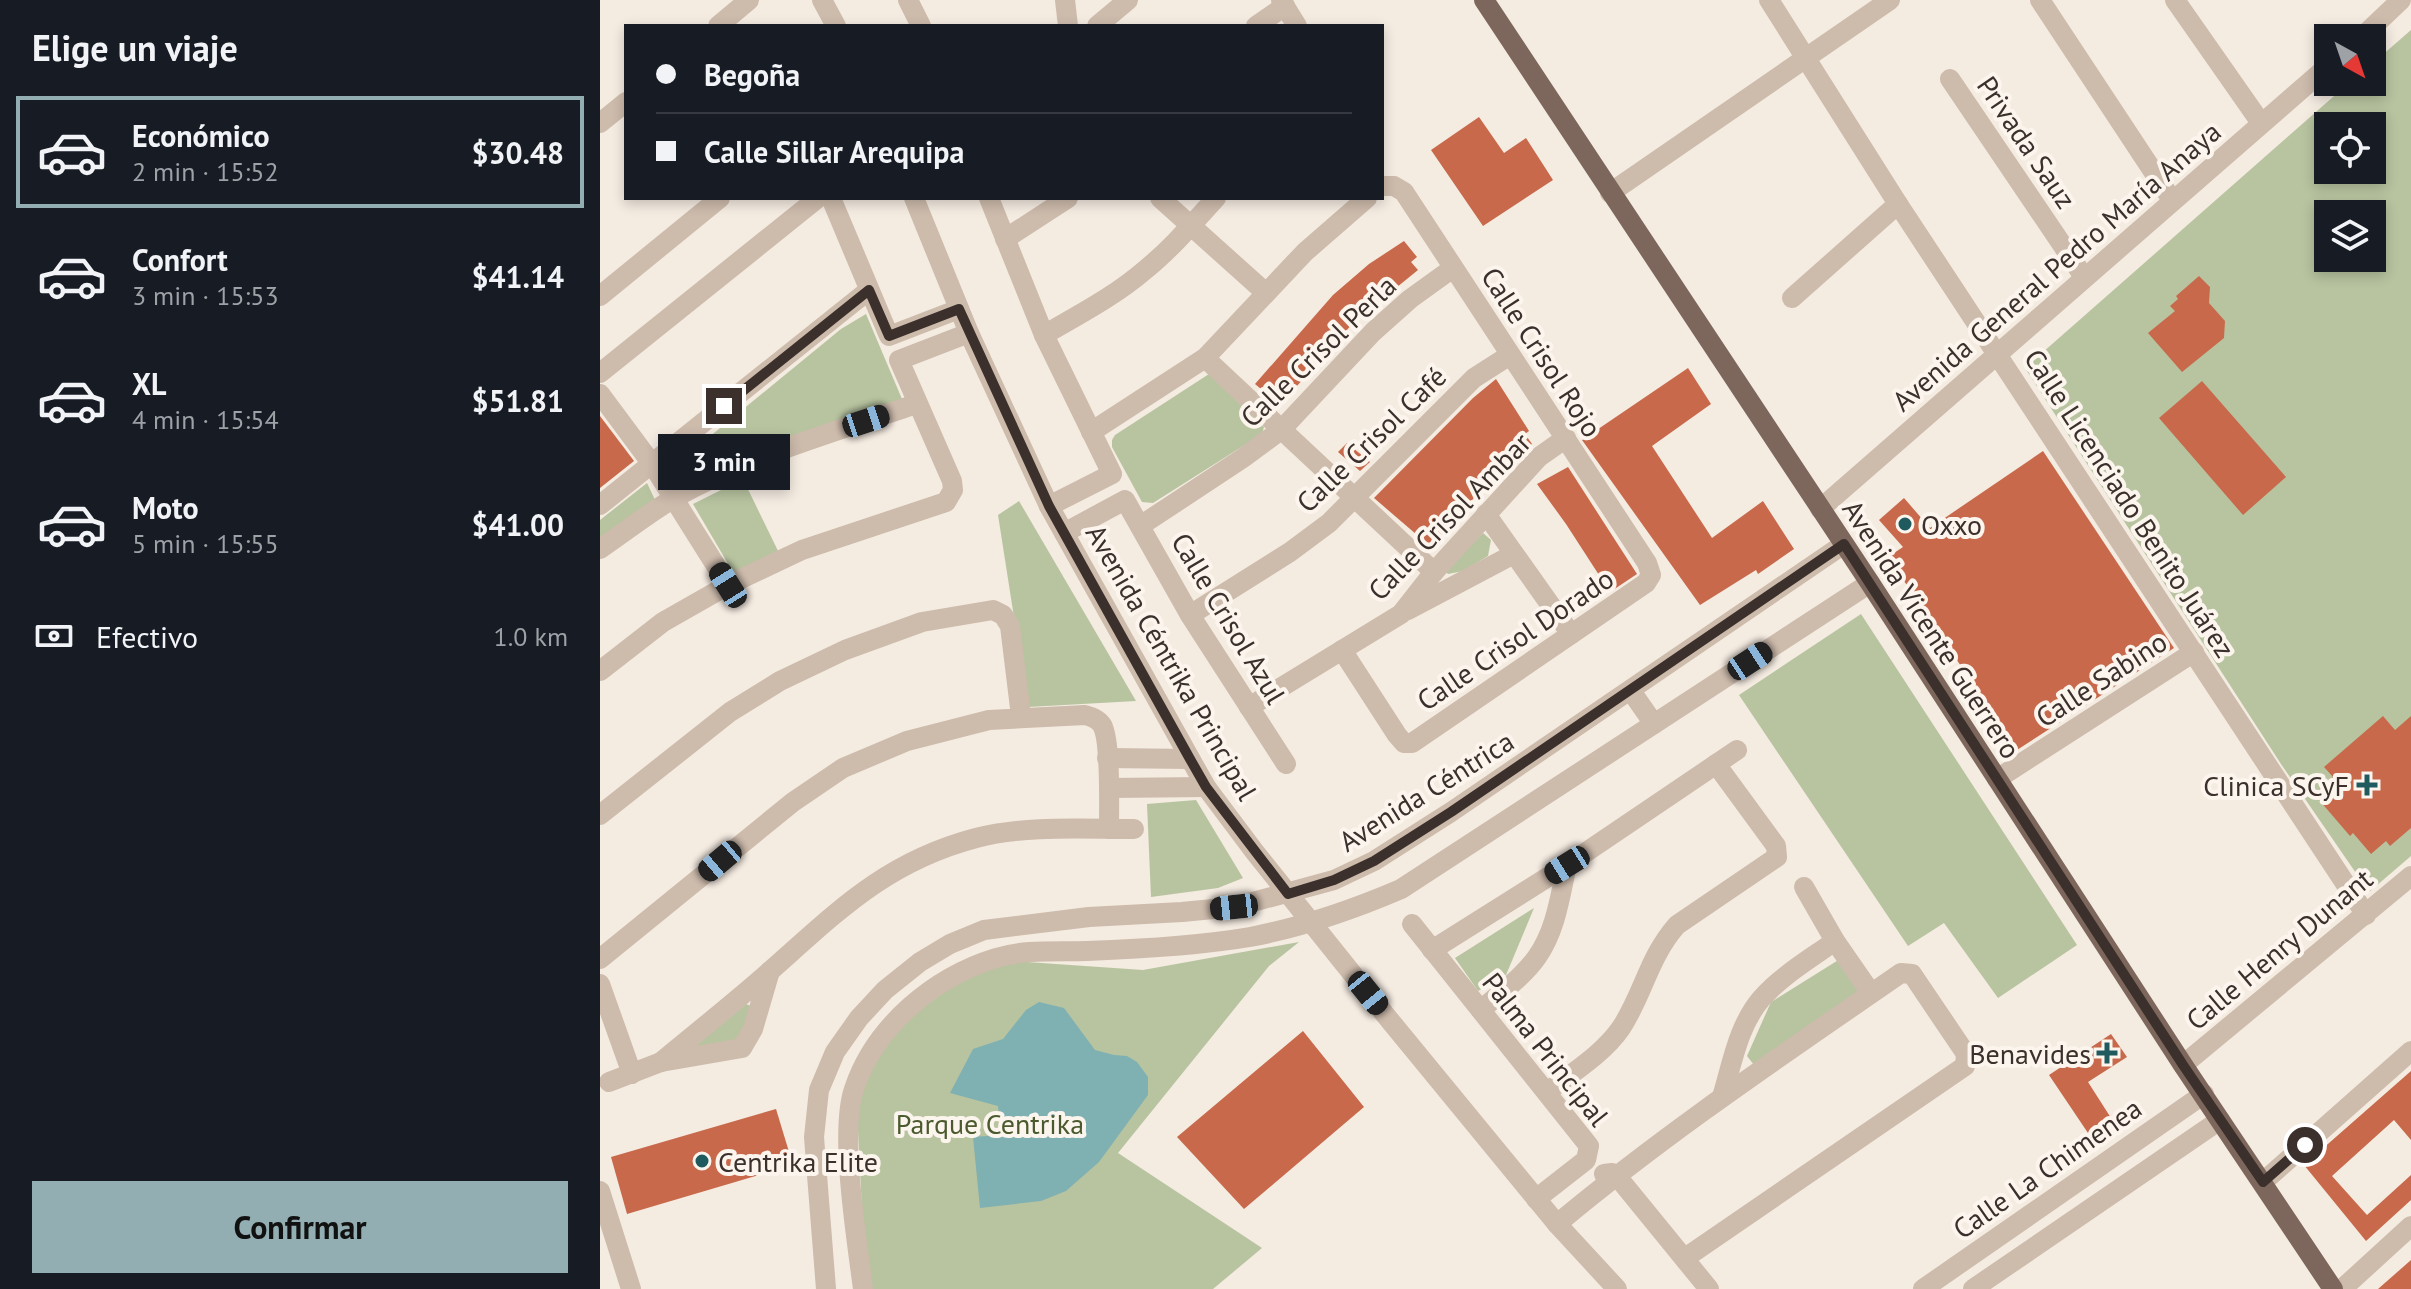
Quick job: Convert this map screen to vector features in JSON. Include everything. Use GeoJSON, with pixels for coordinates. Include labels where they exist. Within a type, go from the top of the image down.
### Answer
{"type":"FeatureCollection","features":[{"type":"Feature","properties":{"kind":"main road","name":"Avenida Vicente Guerrero"},"geometry":{"type":"LineString","coordinates":[[1484,0],[2333,1289]]}},
{"type":"Feature","properties":{"kind":"street"},"geometry":{"type":"LineString","coordinates":[[720,24],[749,0]]}},
{"type":"Feature","properties":{"kind":"street"},"geometry":{"type":"LineString","coordinates":[[822,0],[835,24]]}},
{"type":"Feature","properties":{"kind":"street"},"geometry":{"type":"LineString","coordinates":[[908,0],[920,24]]}},
{"type":"Feature","properties":{"kind":"street"},"geometry":{"type":"LineString","coordinates":[[1065,0],[1068,24]]}},
{"type":"Feature","properties":{"kind":"street"},"geometry":{"type":"LineString","coordinates":[[1099,24],[1128,0]]}},
{"type":"Feature","properties":{"kind":"street","name":"Calle Licenciado Benito Juárez"},"geometry":{"type":"LineString","coordinates":[[1769,0],[1898,204],[2366,915]]}},
{"type":"Feature","properties":{"kind":"street"},"geometry":{"type":"LineString","coordinates":[[1610,193],[1890,0]]}},
{"type":"Feature","properties":{"kind":"street"},"geometry":{"type":"LineString","coordinates":[[2040,0],[2172,200]]}},
{"type":"Feature","properties":{"kind":"street"},"geometry":{"type":"LineString","coordinates":[[2175,0],[2261,123]]}},
{"type":"Feature","properties":{"kind":"street"},"geometry":{"type":"LineString","coordinates":[[2376,24],[2401,0]]}},
{"type":"Feature","properties":{"kind":"street"},"geometry":{"type":"LineString","coordinates":[[1258,24],[1283,3],[1296,24]]}},
{"type":"Feature","properties":{"kind":"street","name":"Avenida General Pedro María Anaya"},"geometry":{"type":"LineString","coordinates":[[1820,509],[2314,78]]}},
{"type":"Feature","properties":{"kind":"street","name":"Privada Sauz"},"geometry":{"type":"LineString","coordinates":[[1950,79],[2084,277]]}},
{"type":"Feature","properties":{"kind":"street"},"geometry":{"type":"LineString","coordinates":[[600,123],[624,104]]}},
{"type":"Feature","properties":{"kind":"street","name":"Calle Crisol Rojo"},"geometry":{"type":"LineString","coordinates":[[1384,186],[1394,186],[1404,192],[1647,563]]}},
{"type":"Feature","properties":{"kind":"street"},"geometry":{"type":"LineString","coordinates":[[600,296],[718,200]]}},
{"type":"Feature","properties":{"kind":"street"},"geometry":{"type":"LineString","coordinates":[[600,373],[816,200]]}},
{"type":"Feature","properties":{"kind":"street"},"geometry":{"type":"LineString","coordinates":[[832,200],[889,336],[959,309]]}},
{"type":"Feature","properties":{"kind":"street","name":"Avenida Céntrika Principal"},"geometry":{"type":"LineString","coordinates":[[915,200],[969,333],[1049,506],[1206,787],[1310,922],[1536,1199],[1617,1289]]}},
{"type":"Feature","properties":{"kind":"street"},"geometry":{"type":"LineString","coordinates":[[990,200],[1044,335],[1112,474],[1049,506]]}},
{"type":"Feature","properties":{"kind":"street"},"geometry":{"type":"LineString","coordinates":[[1005,239],[1065,200]]}},
{"type":"Feature","properties":{"kind":"street"},"geometry":{"type":"LineString","coordinates":[[1162,200],[1266,293]]}},
{"type":"Feature","properties":{"kind":"street"},"geometry":{"type":"LineString","coordinates":[[1044,335],[1107,298],[1143,272],[1214,200]]}},
{"type":"Feature","properties":{"kind":"street"},"geometry":{"type":"LineString","coordinates":[[1091,432],[1205,358],[1305,252],[1365,200]]}},
{"type":"Feature","properties":{"kind":"street"},"geometry":{"type":"LineString","coordinates":[[1792,298],[1898,204]]}},
{"type":"Feature","properties":{"kind":"street","name":"Calle Crisol Perla"},"geometry":{"type":"LineString","coordinates":[[1140,526],[1281,430],[1373,332],[1410,299],[1453,268]]}},
{"type":"Feature","properties":{"kind":"street"},"geometry":{"type":"LineString","coordinates":[[600,505],[869,290]]}},
{"type":"Feature","properties":{"kind":"street"},"geometry":{"type":"LineString","coordinates":[[600,671],[663,622],[728,585],[802,550],[946,502],[953,490],[952,481],[899,360],[969,333]]}},
{"type":"Feature","properties":{"kind":"street","name":"Calle Crisol Café"},"geometry":{"type":"LineString","coordinates":[[1190,615],[1290,552],[1329,523],[1474,378],[1510,355]]}},
{"type":"Feature","properties":{"kind":"street"},"geometry":{"type":"LineString","coordinates":[[1205,358],[1434,572]]}},
{"type":"Feature","properties":{"kind":"street"},"geometry":{"type":"LineString","coordinates":[[600,394],[652,464],[728,585]]}},
{"type":"Feature","properties":{"kind":"street"},"geometry":{"type":"LineString","coordinates":[[600,549],[674,499],[724,473],[782,449],[916,404]]}},
{"type":"Feature","properties":{"kind":"street","name":"Calle Crisol Ambar"},"geometry":{"type":"LineString","coordinates":[[1249,707],[1401,614],[1434,572],[1539,457],[1566,438]]}},
{"type":"Feature","properties":{"kind":"street","name":"Calle Crisol Azul"},"geometry":{"type":"LineString","coordinates":[[1064,533],[1125,500],[1190,615],[1286,764]]}},
{"type":"Feature","properties":{"kind":"street"},"geometry":{"type":"LineString","coordinates":[[1486,514],[1571,634]]}},
{"type":"Feature","properties":{"kind":"street","name":"Avenida Céntrica"},"geometry":{"type":"LineString","coordinates":[[825,1285],[814,1137],[819,1090],[835,1052],[859,1018],[885,990],[920,962],[950,944],[984,930],[1014,924],[1234,907],[1334,880],[1374,861],[1451,812],[1844,544]]}},
{"type":"Feature","properties":{"kind":"street"},"geometry":{"type":"LineString","coordinates":[[1401,614],[1514,554]]}},
{"type":"Feature","properties":{"kind":"street","name":"Calle Crisol Dorado"},"geometry":{"type":"LineString","coordinates":[[1342,650],[1397,735],[1404,743],[1412,743],[1650,580],[1647,563]]}},
{"type":"Feature","properties":{"kind":"street"},"geometry":{"type":"LineString","coordinates":[[825,1285],[862,1282],[850,1146],[849,1119],[853,1090],[882,1038],[899,1016],[930,991],[963,971],[997,958],[1016,954],[1132,949],[1249,937],[1352,910],[1401,889],[1870,583]]}},
{"type":"Feature","properties":{"kind":"street"},"geometry":{"type":"LineString","coordinates":[[600,815],[730,712],[780,681],[845,650],[922,622],[993,610],[1003,615],[1010,626],[1021,716]]}},
{"type":"Feature","properties":{"kind":"street","name":"Calle Sabino"},"geometry":{"type":"LineString","coordinates":[[1997,779],[2194,652]]}},
{"type":"Feature","properties":{"kind":"street"},"geometry":{"type":"LineString","coordinates":[[1631,691],[1654,724]]}},
{"type":"Feature","properties":{"kind":"street"},"geometry":{"type":"LineString","coordinates":[[600,959],[793,802],[843,768],[907,741],[989,720],[1021,716],[1094,717],[1104,728],[1109,829]]}},
{"type":"Feature","properties":{"kind":"street"},"geometry":{"type":"LineString","coordinates":[[1432,950],[1567,865],[1737,750]]}},
{"type":"Feature","properties":{"kind":"street"},"geometry":{"type":"LineString","coordinates":[[1107,758],[1190,759]]}},
{"type":"Feature","properties":{"kind":"street"},"geometry":{"type":"LineString","coordinates":[[1547,1092],[1602,1049],[1621,1028],[1650,963],[1677,925],[1777,857],[1776,846],[1716,764]]}},
{"type":"Feature","properties":{"kind":"street"},"geometry":{"type":"LineString","coordinates":[[1109,788],[1206,787]]}},
{"type":"Feature","properties":{"kind":"street"},"geometry":{"type":"LineString","coordinates":[[661,1062],[846,903],[911,861],[978,838],[1004,833],[1043,829],[1134,829]]}},
{"type":"Feature","properties":{"kind":"street"},"geometry":{"type":"LineString","coordinates":[[1481,1010],[1521,975],[1545,944],[1552,929],[1567,865]]}},
{"type":"Feature","properties":{"kind":"street","name":"Calle Henry Dunant"},"geometry":{"type":"LineString","coordinates":[[2183,1065],[2411,876]]}},
{"type":"Feature","properties":{"kind":"street"},"geometry":{"type":"LineString","coordinates":[[1804,887],[1835,941],[1871,993]]}},
{"type":"Feature","properties":{"kind":"street","name":"Palma Principal"},"geometry":{"type":"LineString","coordinates":[[1412,924],[1587,1142],[1590,1152],[1586,1160],[1536,1199]]}},
{"type":"Feature","properties":{"kind":"street"},"geometry":{"type":"LineString","coordinates":[[1722,1097],[1741,1034],[1761,999],[1781,980],[1835,941]]}},
{"type":"Feature","properties":{"kind":"street"},"geometry":{"type":"LineString","coordinates":[[609,1082],[661,1062],[742,1048],[753,1029],[770,971]]}},
{"type":"Feature","properties":{"kind":"street"},"geometry":{"type":"LineString","coordinates":[[1554,1220],[1871,993],[1901,973],[1912,974],[1966,1054],[1965,1066],[1685,1258]]}},
{"type":"Feature","properties":{"kind":"street"},"geometry":{"type":"LineString","coordinates":[[600,984],[632,1074]]}},
{"type":"Feature","properties":{"kind":"street"},"geometry":{"type":"LineString","coordinates":[[2263,1182],[2411,1051]]}},
{"type":"Feature","properties":{"kind":"street","name":"Calle La Chimenea"},"geometry":{"type":"LineString","coordinates":[[1923,1289],[2204,1094]]}},
{"type":"Feature","properties":{"kind":"street"},"geometry":{"type":"LineString","coordinates":[[1973,1289],[2220,1120]]}},
{"type":"Feature","properties":{"kind":"street"},"geometry":{"type":"LineString","coordinates":[[1616,1175],[1709,1289]]}},
{"type":"Feature","properties":{"kind":"street"},"geometry":{"type":"LineString","coordinates":[[600,1191],[631,1289]]}},
{"type":"Feature","properties":{"kind":"street"},"geometry":{"type":"LineString","coordinates":[[2342,1289],[2411,1226]]}},
{"type":"Feature","properties":{"kind":"green space"},"geometry":{"type":"Polygon","coordinates":[[[2411,30],[2411,856],[2369,892],[2281,764],[2025,368],[2314,114],[2314,184],[2386,184],[2386,112],[2316,112],[2334,96],[2386,96],[2386,52],[2411,30]]]}},
{"type":"Feature","properties":{"kind":"green space"},"geometry":{"type":"Polygon","coordinates":[[[866,314],[902,399],[679,483],[670,469],[841,329],[866,314]]]}},
{"type":"Feature","properties":{"kind":"green space"},"geometry":{"type":"Polygon","coordinates":[[[1209,374],[1264,427],[1262,434],[1153,503],[1142,502],[1112,447],[1112,440],[1115,435],[1209,374]]]}},
{"type":"Feature","properties":{"kind":"green space"},"geometry":{"type":"Polygon","coordinates":[[[743,479],[779,553],[734,574],[693,504],[743,479]]]}},
{"type":"Feature","properties":{"kind":"green space"},"geometry":{"type":"Polygon","coordinates":[[[647,483],[656,502],[600,540],[600,520],[647,483]]]}},
{"type":"Feature","properties":{"kind":"green space"},"geometry":{"type":"Polygon","coordinates":[[[1019,501],[1136,701],[1028,707],[998,515],[1019,501]]]}},
{"type":"Feature","properties":{"kind":"green space"},"geometry":{"type":"Polygon","coordinates":[[[1483,533],[1491,540],[1488,556],[1463,571],[1448,574],[1445,571],[1483,533]]]}},
{"type":"Feature","properties":{"kind":"green space"},"geometry":{"type":"Polygon","coordinates":[[[1861,614],[2077,945],[1998,998],[1944,923],[1908,946],[1739,695],[1861,614]]]}},
{"type":"Feature","properties":{"kind":"green space"},"geometry":{"type":"Polygon","coordinates":[[[1196,800],[1243,878],[1218,888],[1151,897],[1147,804],[1196,800]]]}},
{"type":"Feature","properties":{"kind":"green space"},"geometry":{"type":"Polygon","coordinates":[[[1534,908],[1506,975],[1478,991],[1455,958],[1534,908]]]}},
{"type":"Feature","properties":{"kind":"green space","name":"Parque Centrika"},"geometry":{"type":"Polygon","coordinates":[[[1299,942],[1269,966],[1118,1153],[1262,1248],[1213,1289],[866,1289],[856,1091],[902,1016],[997,960],[1143,970],[1299,942]]]}},
{"type":"Feature","properties":{"kind":"green space"},"geometry":{"type":"Polygon","coordinates":[[[1840,959],[1860,992],[1754,1065],[1747,1056],[1771,1002],[1840,959]]]}},
{"type":"Feature","properties":{"kind":"green space"},"geometry":{"type":"Polygon","coordinates":[[[746,1004],[751,1006],[741,1040],[702,1054],[696,1045],[746,1004]]]}},
{"type":"Feature","properties":{"kind":"water"},"geometry":{"type":"Polygon","coordinates":[[[1039,1002],[1064,1008],[1095,1050],[1127,1056],[1137,1062],[1148,1077],[1148,1095],[1099,1162],[1066,1191],[1041,1201],[980,1208],[973,1137],[1001,1135],[998,1106],[950,1093],[973,1049],[1003,1039],[1026,1010],[1039,1002]]]}},
{"type":"Feature","properties":{"kind":"building"},"geometry":{"type":"Polygon","coordinates":[[[1479,117],[1504,153],[1526,138],[1553,180],[1483,226],[1431,150],[1479,117]]]}},
{"type":"Feature","properties":{"kind":"building"},"geometry":{"type":"Polygon","coordinates":[[[1404,241],[1417,257],[1411,262],[1418,270],[1354,322],[1280,405],[1255,384],[1333,295],[1369,264],[1404,241]]]}},
{"type":"Feature","properties":{"kind":"building"},"geometry":{"type":"Polygon","coordinates":[[[2199,276],[2210,287],[2209,303],[2225,321],[2224,338],[2182,372],[2148,333],[2175,311],[2170,306],[2178,299],[2176,296],[2199,276]]]}},
{"type":"Feature","properties":{"kind":"building"},"geometry":{"type":"Polygon","coordinates":[[[1688,368],[1711,404],[1652,446],[1712,538],[1763,501],[1794,549],[1758,574],[1756,570],[1700,605],[1582,440],[1688,368]]]}},
{"type":"Feature","properties":{"kind":"building"},"geometry":{"type":"Polygon","coordinates":[[[1496,379],[1529,431],[1525,434],[1532,444],[1494,475],[1431,547],[1374,498],[1473,398],[1496,379]]]}},
{"type":"Feature","properties":{"kind":"building"},"geometry":{"type":"Polygon","coordinates":[[[2202,381],[2286,477],[2243,515],[2159,418],[2202,381]]]}},
{"type":"Feature","properties":{"kind":"building"},"geometry":{"type":"Polygon","coordinates":[[[600,416],[634,461],[600,488],[600,416]]]}},
{"type":"Feature","properties":{"kind":"building"},"geometry":{"type":"Polygon","coordinates":[[[1347,443],[1370,462],[1360,471],[1338,452],[1347,443]]]}},
{"type":"Feature","properties":{"kind":"building"},"geometry":{"type":"Polygon","coordinates":[[[2043,451],[2174,648],[2017,750],[1888,557],[1903,547],[1879,520],[1904,498],[1930,528],[2043,451]]]}},
{"type":"Feature","properties":{"kind":"building"},"geometry":{"type":"Polygon","coordinates":[[[1568,467],[1637,574],[1610,592],[1537,484],[1568,467]]]}},
{"type":"Feature","properties":{"kind":"building","name":"Clinica SCyF"},"geometry":{"type":"Polygon","coordinates":[[[2383,716],[2395,730],[2411,716],[2411,828],[2390,846],[2386,841],[2371,854],[2353,833],[2350,836],[2314,794],[2333,777],[2324,767],[2383,716]]]}},
{"type":"Feature","properties":{"kind":"building"},"geometry":{"type":"Polygon","coordinates":[[[1303,1031],[1364,1107],[1244,1209],[1177,1137],[1303,1031]]]}},
{"type":"Feature","properties":{"kind":"building"},"geometry":{"type":"Polygon","coordinates":[[[2111,1034],[2127,1057],[2088,1082],[2111,1118],[2088,1133],[2049,1075],[2111,1034]]]}},
{"type":"Feature","properties":{"kind":"building"},"geometry":{"type":"Polygon","coordinates":[[[2411,1071],[2411,1140],[2394,1120],[2332,1176],[2367,1215],[2411,1175],[2411,1200],[2366,1241],[2304,1165],[2411,1071]]]}},
{"type":"Feature","properties":{"kind":"building","name":"Centrika Elite"},"geometry":{"type":"Polygon","coordinates":[[[776,1109],[793,1165],[627,1214],[611,1157],[776,1109]]]}},
{"type":"Feature","properties":{"kind":"building"},"geometry":{"type":"Polygon","coordinates":[[[2411,1260],[2411,1289],[2378,1289],[2411,1260]]]}},
{"type":"Feature","properties":{"kind":"place","name":"Oxxo"},"geometry":{"type":"Point","coordinates":[1905,524]}},
{"type":"Feature","properties":{"kind":"place","name":"Clinica SCyF"},"geometry":{"type":"Point","coordinates":[2367,785]}},
{"type":"Feature","properties":{"kind":"place","name":"Benavides"},"geometry":{"type":"Point","coordinates":[2107,1053]}},
{"type":"Feature","properties":{"kind":"place","name":"Centrika Elite"},"geometry":{"type":"Point","coordinates":[702,1161]}},
{"type":"Feature","properties":{"kind":"route"},"geometry":{"type":"LineString","coordinates":[[724,406],[869,290],[889,336],[959,309],[1049,506],[1190,759],[1206,787],[1288,894],[1334,880],[1374,861],[1653,676],[1844,544],[2183,1065],[2263,1182],[2305,1145]]}}]}
